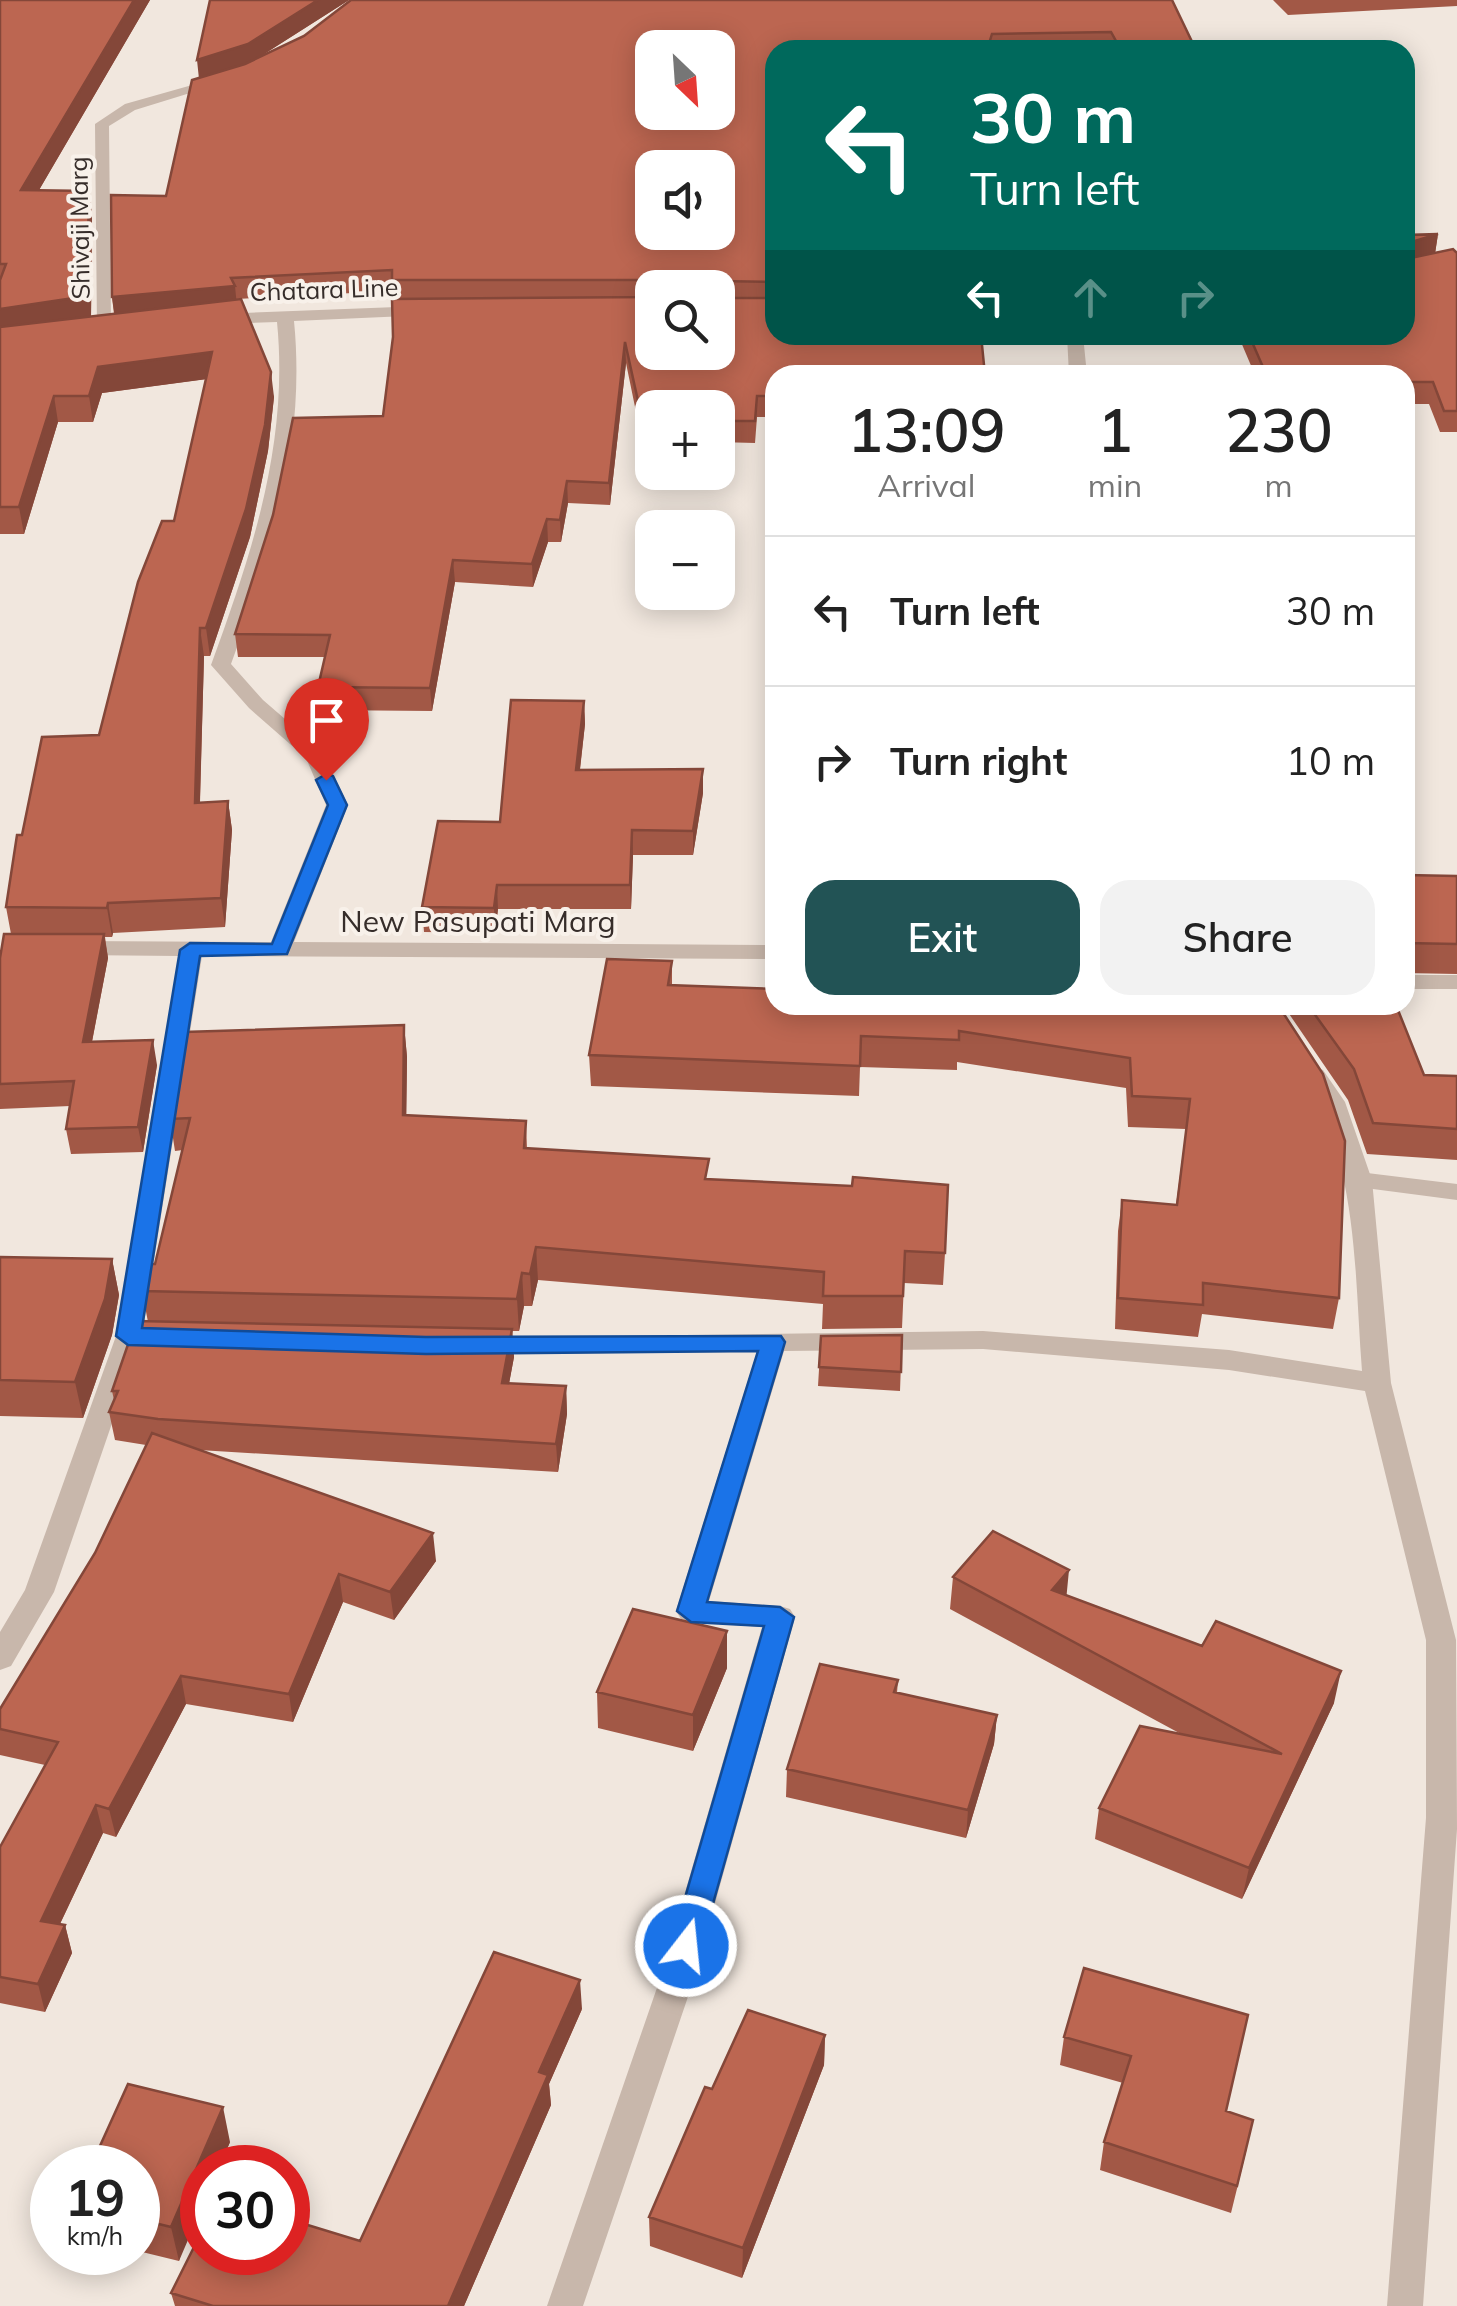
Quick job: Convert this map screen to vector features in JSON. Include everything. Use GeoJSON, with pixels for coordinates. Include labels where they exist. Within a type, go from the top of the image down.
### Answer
{"type":"FeatureCollection","features":[{"type":"Feature","properties":{"kind":"street","name":"Shivaji Marg"},"geometry":{"type":"LineString","coordinates":[[103,326],[102,124],[130,107],[239,76]]}},
{"type":"Feature","properties":{"kind":"street","name":"Chatara Line"},"geometry":{"type":"LineString","coordinates":[[194,320],[446,310]]}},
{"type":"Feature","properties":{"kind":"street"},"geometry":{"type":"LineString","coordinates":[[280,950],[338,805],[315,755],[256,704],[221,665],[281,477],[293,362],[285,315]]}},
{"type":"Feature","properties":{"kind":"street","name":"New Pasupati Marg"},"geometry":{"type":"LineString","coordinates":[[57,948],[765,952]]}},
{"type":"Feature","properties":{"kind":"street"},"geometry":{"type":"LineString","coordinates":[[0,1658],[39,1592],[138,1337],[190,950]]}},
{"type":"Feature","properties":{"kind":"street"},"geometry":{"type":"LineString","coordinates":[[1415,982],[1457,982]]}},
{"type":"Feature","properties":{"kind":"street"},"geometry":{"type":"LineString","coordinates":[[1299,1054],[1332,1102],[1359,1180],[1376,1382],[1449,1642],[1442,1818],[1405,2306]]}},
{"type":"Feature","properties":{"kind":"street"},"geometry":{"type":"LineString","coordinates":[[1359,1180],[1457,1192]]}},
{"type":"Feature","properties":{"kind":"street"},"geometry":{"type":"LineString","coordinates":[[445,1345],[983,1340],[1229,1360],[1376,1382]]}},
{"type":"Feature","properties":{"kind":"street"},"geometry":{"type":"LineString","coordinates":[[566,2306],[676,1982],[780,1617],[691,1611],[773,1342]]}},
{"type":"Feature","properties":{"kind":"building"},"geometry":{"type":"Polygon","coordinates":[[[0,0],[134,0],[21,190],[89,191],[87,296],[0,309],[0,280],[6,264],[0,264],[0,0]]]}},
{"type":"Feature","properties":{"kind":"building"},"geometry":{"type":"Polygon","coordinates":[[[210,0],[318,0],[248,44],[197,60],[210,0]]]}},
{"type":"Feature","properties":{"kind":"building"},"geometry":{"type":"Polygon","coordinates":[[[351,0],[1172,0],[1191,40],[1115,40],[1111,32],[992,34],[990,40],[765,40],[765,282],[735,281],[735,270],[635,270],[635,280],[392,280],[392,270],[231,278],[235,286],[112,297],[111,195],[166,196],[192,80],[245,64],[304,36],[351,0]]]}},
{"type":"Feature","properties":{"kind":"building"},"geometry":{"type":"Polygon","coordinates":[[[1438,234],[1415,241],[1415,235],[1438,234]]]}},
{"type":"Feature","properties":{"kind":"building"},"geometry":{"type":"Polygon","coordinates":[[[1453,249],[1457,253],[1457,411],[1444,411],[1433,382],[1415,382],[1415,365],[1262,365],[1253,345],[1415,345],[1415,257],[1453,249]]]}},
{"type":"Feature","properties":{"kind":"building"},"geometry":{"type":"Polygon","coordinates":[[[635,297],[635,370],[735,370],[735,298],[765,298],[765,345],[982,345],[984,365],[765,365],[765,396],[757,396],[755,421],[735,421],[735,390],[636,390],[625,342],[609,483],[567,481],[560,520],[547,519],[532,564],[453,560],[430,688],[318,687],[330,635],[235,634],[273,515],[293,418],[383,416],[393,337],[392,299],[635,297]]]}},
{"type":"Feature","properties":{"kind":"building"},"geometry":{"type":"Polygon","coordinates":[[[241,299],[271,372],[265,425],[246,509],[206,628],[200,628],[195,803],[228,801],[221,898],[108,903],[107,908],[6,907],[17,835],[22,835],[42,737],[99,735],[138,582],[162,521],[174,521],[212,352],[98,367],[89,396],[54,396],[19,507],[0,507],[0,327],[241,299]]]}},
{"type":"Feature","properties":{"kind":"building"},"geometry":{"type":"Polygon","coordinates":[[[511,700],[584,701],[576,770],[703,769],[693,831],[632,830],[630,885],[497,885],[494,908],[422,907],[438,821],[500,822],[511,700]]]}},
{"type":"Feature","properties":{"kind":"building"},"geometry":{"type":"Polygon","coordinates":[[[1415,875],[1457,876],[1457,944],[1415,943],[1415,875]]]}},
{"type":"Feature","properties":{"kind":"building"},"geometry":{"type":"Polygon","coordinates":[[[4,934],[104,934],[83,1042],[153,1040],[138,1127],[66,1129],[74,1081],[0,1084],[0,958],[4,934]]]}},
{"type":"Feature","properties":{"kind":"building"},"geometry":{"type":"Polygon","coordinates":[[[607,959],[672,961],[668,985],[765,989],[765,1015],[1285,1015],[1323,1074],[1345,1141],[1339,1298],[1203,1283],[1203,1305],[1118,1298],[1122,1200],[1177,1205],[1190,1099],[1132,1096],[1130,1058],[959,1031],[959,1040],[861,1036],[860,1066],[589,1055],[607,959]]]}},
{"type":"Feature","properties":{"kind":"building"},"geometry":{"type":"Polygon","coordinates":[[[1315,1015],[1400,1015],[1424,1075],[1457,1076],[1457,1129],[1373,1123],[1354,1069],[1315,1015]]]}},
{"type":"Feature","properties":{"kind":"building"},"geometry":{"type":"Polygon","coordinates":[[[404,1025],[403,1115],[526,1121],[524,1148],[709,1159],[705,1179],[852,1186],[853,1177],[948,1185],[945,1253],[905,1251],[903,1296],[823,1296],[824,1272],[536,1247],[530,1274],[522,1273],[517,1299],[142,1291],[147,1264],[155,1264],[190,1118],[170,1119],[184,1032],[404,1025]]]}},
{"type":"Feature","properties":{"kind":"building"},"geometry":{"type":"Polygon","coordinates":[[[0,1257],[112,1259],[105,1299],[75,1382],[0,1380],[0,1257]]]}},
{"type":"Feature","properties":{"kind":"building"},"geometry":{"type":"Polygon","coordinates":[[[136,1321],[512,1329],[502,1383],[566,1386],[556,1444],[158,1419],[109,1412],[118,1391],[112,1391],[136,1321]]]}},
{"type":"Feature","properties":{"kind":"building"},"geometry":{"type":"Polygon","coordinates":[[[902,1335],[901,1372],[819,1367],[821,1336],[902,1335]]]}},
{"type":"Feature","properties":{"kind":"building"},"geometry":{"type":"Polygon","coordinates":[[[152,1433],[433,1533],[390,1592],[339,1574],[289,1694],[181,1676],[109,1809],[96,1805],[41,1921],[65,1925],[38,1984],[0,1977],[0,1847],[58,1742],[0,1729],[0,1709],[95,1553],[152,1433]]]}},
{"type":"Feature","properties":{"kind":"building"},"geometry":{"type":"Polygon","coordinates":[[[993,1531],[1069,1570],[1052,1590],[1202,1646],[1216,1621],[1341,1671],[1249,1868],[1099,1808],[1140,1726],[1282,1754],[953,1577],[993,1531]]]}},
{"type":"Feature","properties":{"kind":"building"},"geometry":{"type":"Polygon","coordinates":[[[633,1609],[727,1631],[693,1715],[597,1692],[633,1609]]]}},
{"type":"Feature","properties":{"kind":"building"},"geometry":{"type":"Polygon","coordinates":[[[820,1664],[898,1680],[894,1692],[997,1715],[968,1810],[787,1769],[820,1664]]]}},
{"type":"Feature","properties":{"kind":"building"},"geometry":{"type":"Polygon","coordinates":[[[494,1952],[580,1980],[539,2072],[548,2075],[448,2306],[213,2306],[171,2293],[180,2275],[310,2275],[310,2226],[360,2241],[494,1952]]]}},
{"type":"Feature","properties":{"kind":"building"},"geometry":{"type":"Polygon","coordinates":[[[1084,1968],[1248,2015],[1226,2111],[1253,2120],[1237,2186],[1104,2142],[1131,2056],[1064,2037],[1084,1968]]]}},
{"type":"Feature","properties":{"kind":"building"},"geometry":{"type":"Polygon","coordinates":[[[748,2010],[825,2035],[743,2248],[649,2217],[705,2087],[712,2089],[748,2010]]]}},
{"type":"Feature","properties":{"kind":"building"},"geometry":{"type":"Polygon","coordinates":[[[128,2084],[223,2107],[207,2145],[180,2145],[180,2206],[171,2227],[160,2224],[160,2145],[100,2145],[128,2084]]]}},
{"type":"Feature","properties":{"kind":"route"},"geometry":{"type":"LineString","coordinates":[[326,780],[338,805],[280,950],[190,950],[128,1336],[426,1346],[773,1342],[691,1611],[780,1617],[686,1946]]}}]}
